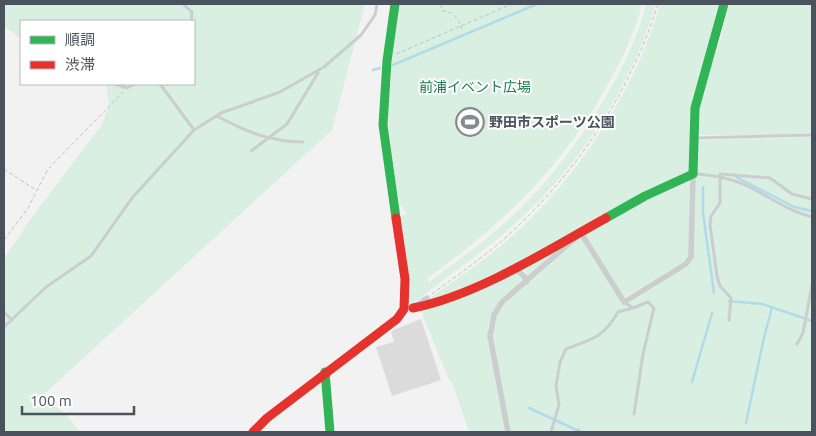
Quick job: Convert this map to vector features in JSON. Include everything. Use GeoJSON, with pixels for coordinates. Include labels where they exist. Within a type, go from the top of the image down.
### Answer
{"type":"FeatureCollection","features":[{"type":"Feature","properties":{"kind":"street"},"geometry":{"type":"LineString","coordinates":[[395,4],[387,57],[383,125],[409,308]]}},
{"type":"Feature","properties":{"kind":"street"},"geometry":{"type":"LineString","coordinates":[[581,233],[624,302],[690,261],[694,108],[724,4]]}},
{"type":"Feature","properties":{"kind":"street"},"geometry":{"type":"LineString","coordinates":[[409,308],[455,296],[515,268],[645,196],[693,174]]}},
{"type":"Feature","properties":{"kind":"street"},"geometry":{"type":"LineString","coordinates":[[508,432],[492,345],[491,328],[494,316],[502,302],[581,233]]}},
{"type":"Feature","properties":{"kind":"street"},"geometry":{"type":"LineString","coordinates":[[515,268],[525,277],[526,282]]}},
{"type":"Feature","properties":{"kind":"street"},"geometry":{"type":"LineString","coordinates":[[253,432],[267,418],[325,372],[409,308],[427,298]]}},
{"type":"Feature","properties":{"kind":"street"},"geometry":{"type":"LineString","coordinates":[[325,372],[330,432]]}},
{"type":"Feature","properties":{"kind":"lane"},"geometry":{"type":"LineString","coordinates":[[183,4],[192,12],[191,20]]}},
{"type":"Feature","properties":{"kind":"lane"},"geometry":{"type":"LineString","coordinates":[[4,327],[46,287],[91,256],[132,198],[194,130],[216,116],[280,92],[320,70],[361,35],[374,15],[378,4]]}},
{"type":"Feature","properties":{"kind":"lane"},"geometry":{"type":"LineString","coordinates":[[251,151],[270,139],[291,119],[320,70]]}},
{"type":"Feature","properties":{"kind":"lane"},"geometry":{"type":"LineString","coordinates":[[118,85],[127,88],[133,85]]}},
{"type":"Feature","properties":{"kind":"lane"},"geometry":{"type":"LineString","coordinates":[[161,85],[194,130]]}},
{"type":"Feature","properties":{"kind":"lane"},"geometry":{"type":"LineString","coordinates":[[216,116],[244,130],[270,139],[303,142]]}},
{"type":"Feature","properties":{"kind":"lane"},"geometry":{"type":"LineString","coordinates":[[692,138],[812,136]]}},
{"type":"Feature","properties":{"kind":"lane"},"geometry":{"type":"LineString","coordinates":[[693,174],[720,177],[738,182],[796,212],[812,217]]}},
{"type":"Feature","properties":{"kind":"lane"},"geometry":{"type":"LineString","coordinates":[[729,320],[731,300],[720,286],[717,276],[710,225],[711,216],[720,202],[720,174],[770,178],[792,194],[812,199]]}},
{"type":"Feature","properties":{"kind":"lane"},"geometry":{"type":"LineString","coordinates":[[797,344],[805,323],[812,285]]}},
{"type":"Feature","properties":{"kind":"lane"},"geometry":{"type":"LineString","coordinates":[[624,302],[632,308]]}},
{"type":"Feature","properties":{"kind":"lane"},"geometry":{"type":"LineString","coordinates":[[551,432],[559,405],[556,386],[560,362],[566,349],[598,338],[608,328],[618,312],[648,302],[654,308],[643,354],[634,414]]}},
{"type":"Feature","properties":{"kind":"lane"},"geometry":{"type":"LineString","coordinates":[[4,312],[12,320]]}},
{"type":"Feature","properties":{"kind":"path"},"geometry":{"type":"LineString","coordinates":[[440,4],[443,11],[450,12],[456,16],[462,29]]}},
{"type":"Feature","properties":{"kind":"path"},"geometry":{"type":"LineString","coordinates":[[387,57],[512,4]]}},
{"type":"Feature","properties":{"kind":"path"},"geometry":{"type":"LineString","coordinates":[[427,298],[494,247],[537,207],[556,185],[604,122],[618,98],[633,70],[658,4]]}},
{"type":"Feature","properties":{"kind":"path"},"geometry":{"type":"LineString","coordinates":[[4,240],[28,208],[48,169],[127,88]]}},
{"type":"Feature","properties":{"kind":"path"},"geometry":{"type":"LineString","coordinates":[[4,169],[36,190]]}},
{"type":"Feature","properties":{"kind":"path"},"geometry":{"type":"LineString","coordinates":[[578,432],[579,428]]}},
{"type":"Feature","properties":{"kind":"green space"},"geometry":{"type":"Polygon","coordinates":[[[4,4],[365,4],[332,130],[41,397],[66,414],[80,432],[4,432],[4,259],[34,214],[102,125],[109,104],[106,85],[195,85],[195,20],[20,20],[20,38],[4,26],[4,4]]]}},
{"type":"Feature","properties":{"kind":"green space","name":"野田市スポーツ公園"},"geometry":{"type":"Polygon","coordinates":[[[399,4],[642,4],[631,37],[617,68],[588,118],[569,145],[528,193],[481,236],[428,278],[428,283],[497,230],[528,201],[549,177],[591,122],[609,92],[625,62],[646,4],[656,4],[645,36],[616,97],[578,155],[533,207],[508,230],[413,304],[408,300],[409,275],[401,216],[407,214],[399,203],[395,183],[388,118],[399,4]]]}},
{"type":"Feature","properties":{"kind":"green space"},"geometry":{"type":"Polygon","coordinates":[[[660,4],[722,4],[696,92],[691,171],[495,276],[420,305],[508,240],[543,207],[565,181],[605,126],[622,96],[650,34],[660,4]]]}},
{"type":"Feature","properties":{"kind":"green space"},"geometry":{"type":"Polygon","coordinates":[[[729,4],[812,4],[812,133],[760,136],[697,135],[698,105],[721,38],[729,4]]]}},
{"type":"Feature","properties":{"kind":"green space"},"geometry":{"type":"Polygon","coordinates":[[[812,137],[812,432],[510,432],[492,336],[497,315],[506,300],[535,278],[578,237],[582,237],[623,305],[691,262],[695,140],[812,137]]]}},
{"type":"Feature","properties":{"kind":"green space"},"geometry":{"type":"Polygon","coordinates":[[[690,178],[689,256],[687,261],[623,298],[584,233],[632,205],[690,178]]]}},
{"type":"Feature","properties":{"kind":"green space"},"geometry":{"type":"Polygon","coordinates":[[[563,245],[529,277],[522,267],[563,245]]]}},
{"type":"Feature","properties":{"kind":"green space"},"geometry":{"type":"Polygon","coordinates":[[[514,271],[523,278],[523,282],[496,307],[488,328],[505,432],[469,432],[452,382],[450,382],[423,316],[422,308],[514,271]]]}},
{"type":"Feature","properties":{"kind":"building"},"geometry":{"type":"Polygon","coordinates":[[[421,319],[441,380],[392,396],[376,347],[394,342],[391,332],[393,330],[421,319]]]}},
{"type":"Feature","properties":{"kind":"waterway"},"geometry":{"type":"LineString","coordinates":[[393,65],[537,4]]}},
{"type":"Feature","properties":{"kind":"waterway"},"geometry":{"type":"LineString","coordinates":[[373,70],[380,68]]}},
{"type":"Feature","properties":{"kind":"waterway"},"geometry":{"type":"LineString","coordinates":[[736,177],[794,207],[812,211]]}},
{"type":"Feature","properties":{"kind":"waterway"},"geometry":{"type":"LineString","coordinates":[[703,187],[703,213],[714,293]]}},
{"type":"Feature","properties":{"kind":"waterway"},"geometry":{"type":"LineString","coordinates":[[729,301],[762,304],[812,321]]}},
{"type":"Feature","properties":{"kind":"waterway"},"geometry":{"type":"LineString","coordinates":[[746,423],[772,307]]}},
{"type":"Feature","properties":{"kind":"waterway"},"geometry":{"type":"LineString","coordinates":[[692,382],[712,313]]}},
{"type":"Feature","properties":{"kind":"waterway"},"geometry":{"type":"LineString","coordinates":[[529,408],[581,432]]}},
{"type":"Feature","properties":{"kind":"traffic: fast"},"geometry":{"type":"LineString","coordinates":[[395,4],[387,61],[383,125],[396,218]]}},
{"type":"Feature","properties":{"kind":"traffic: fast"},"geometry":{"type":"LineString","coordinates":[[606,218],[645,196],[693,174],[695,108],[724,4]]}},
{"type":"Feature","properties":{"kind":"traffic: fast"},"geometry":{"type":"LineString","coordinates":[[325,372],[330,432]]}},
{"type":"Feature","properties":{"kind":"traffic: jam"},"geometry":{"type":"LineString","coordinates":[[253,432],[267,418],[397,319],[404,309],[405,279],[396,218]]}},
{"type":"Feature","properties":{"kind":"traffic: jam"},"geometry":{"type":"LineString","coordinates":[[413,308],[438,302],[487,282],[537,257],[606,218]]}},
{"type":"Feature","properties":{"kind":"place","name":"野田市スポーツ公園"},"geometry":{"type":"Point","coordinates":[470,122]}},
{"type":"Feature","properties":{"kind":"park label","name":"前浦イベント広場"},"geometry":{"type":"Point","coordinates":[475,87]}}]}
